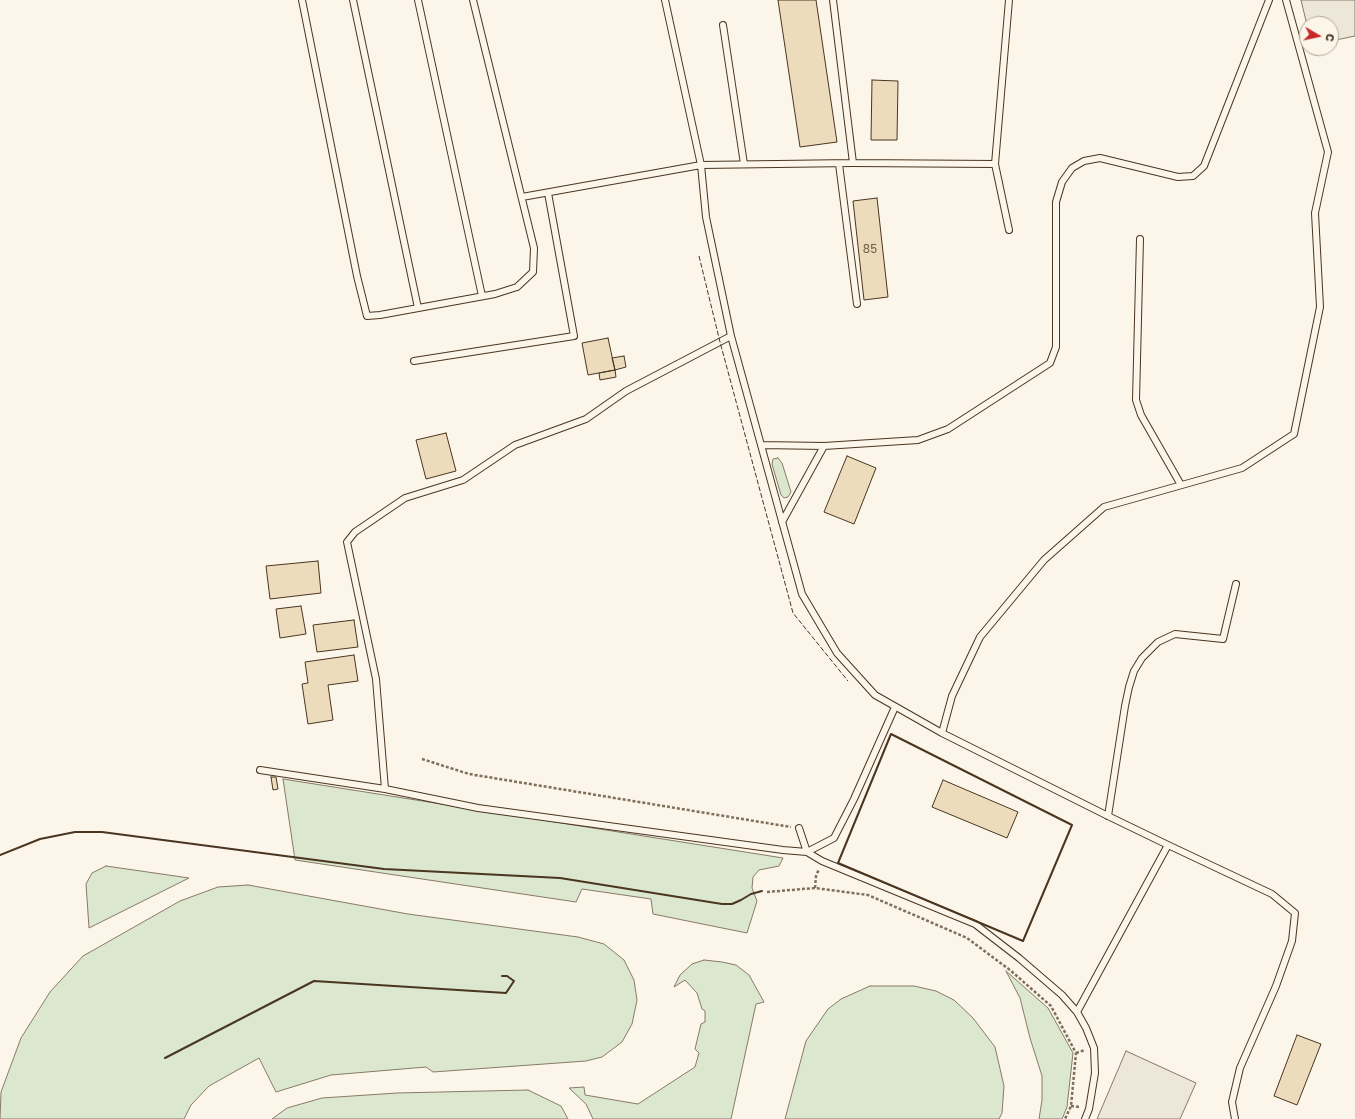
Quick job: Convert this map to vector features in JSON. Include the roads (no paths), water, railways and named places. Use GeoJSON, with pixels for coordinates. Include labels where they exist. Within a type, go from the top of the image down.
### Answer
{"type":"FeatureCollection","features":[{"type":"Feature","properties":{"kind":"lane"},"geometry":{"type":"LineString","coordinates":[[302,0],[367,316],[380,315],[482,296],[517,287],[533,272],[534,248],[473,0]]}},
{"type":"Feature","properties":{"kind":"lane"},"geometry":{"type":"LineString","coordinates":[[353,0],[418,308]]}},
{"type":"Feature","properties":{"kind":"lane"},"geometry":{"type":"LineString","coordinates":[[418,0],[482,296]]}},
{"type":"Feature","properties":{"kind":"lane"},"geometry":{"type":"LineString","coordinates":[[665,0],[701,165],[706,217],[731,336],[802,594],[837,653],[875,695],[942,733],[1108,816],[1272,894],[1295,913],[1292,941],[1276,986],[1240,1068],[1232,1102],[1235,1119]]}},
{"type":"Feature","properties":{"kind":"lane"},"geometry":{"type":"LineString","coordinates":[[833,0],[853,164]]}},
{"type":"Feature","properties":{"kind":"lane"},"geometry":{"type":"LineString","coordinates":[[1009,0],[995,164],[1009,230]]}},
{"type":"Feature","properties":{"kind":"lane"},"geometry":{"type":"LineString","coordinates":[[761,445],[824,446],[918,440],[948,429],[1050,363],[1056,347],[1056,202],[1062,182],[1072,168],[1084,161],[1100,158],[1178,177],[1193,176],[1204,166],[1269,0]]}},
{"type":"Feature","properties":{"kind":"lane"},"geometry":{"type":"LineString","coordinates":[[942,733],[952,696],[980,637],[1044,560],[1104,507],[1242,468],[1294,434],[1320,307],[1315,212],[1328,152],[1286,0]]}},
{"type":"Feature","properties":{"kind":"lane"},"geometry":{"type":"LineString","coordinates":[[723,25],[744,164]]}},
{"type":"Feature","properties":{"kind":"lane"},"geometry":{"type":"LineString","coordinates":[[839,164],[858,304]]}},
{"type":"Feature","properties":{"kind":"lane"},"geometry":{"type":"LineString","coordinates":[[522,197],[701,165],[995,164]]}},
{"type":"Feature","properties":{"kind":"lane"},"geometry":{"type":"LineString","coordinates":[[414,361],[574,336],[548,193]]}},
{"type":"Feature","properties":{"kind":"lane"},"geometry":{"type":"LineString","coordinates":[[1140,239],[1136,400],[1141,415],[1181,485]]}},
{"type":"Feature","properties":{"kind":"lane"},"geometry":{"type":"LineString","coordinates":[[385,789],[376,679],[347,542],[355,532],[406,498],[462,480],[516,445],[586,419],[626,391],[731,336]]}},
{"type":"Feature","properties":{"kind":"lane"},"geometry":{"type":"LineString","coordinates":[[782,522],[824,446]]}},
{"type":"Feature","properties":{"kind":"lane"},"geometry":{"type":"LineString","coordinates":[[1108,816],[1125,706],[1134,671],[1142,658],[1158,642],[1175,634],[1223,639],[1236,584]]}},
{"type":"Feature","properties":{"kind":"lane"},"geometry":{"type":"LineString","coordinates":[[807,852],[834,838],[854,799],[895,707]]}},
{"type":"Feature","properties":{"kind":"lane"},"geometry":{"type":"LineString","coordinates":[[260,770],[385,789],[478,808],[807,852],[822,861],[975,924],[1030,967],[1062,995],[1077,1012],[1086,1028],[1094,1048],[1095,1073],[1089,1109],[1085,1119]]}},
{"type":"Feature","properties":{"kind":"lane"},"geometry":{"type":"LineString","coordinates":[[799,828],[807,852]]}},
{"type":"Feature","properties":{"kind":"lane"},"geometry":{"type":"LineString","coordinates":[[1077,1012],[1168,845]]}}]}
